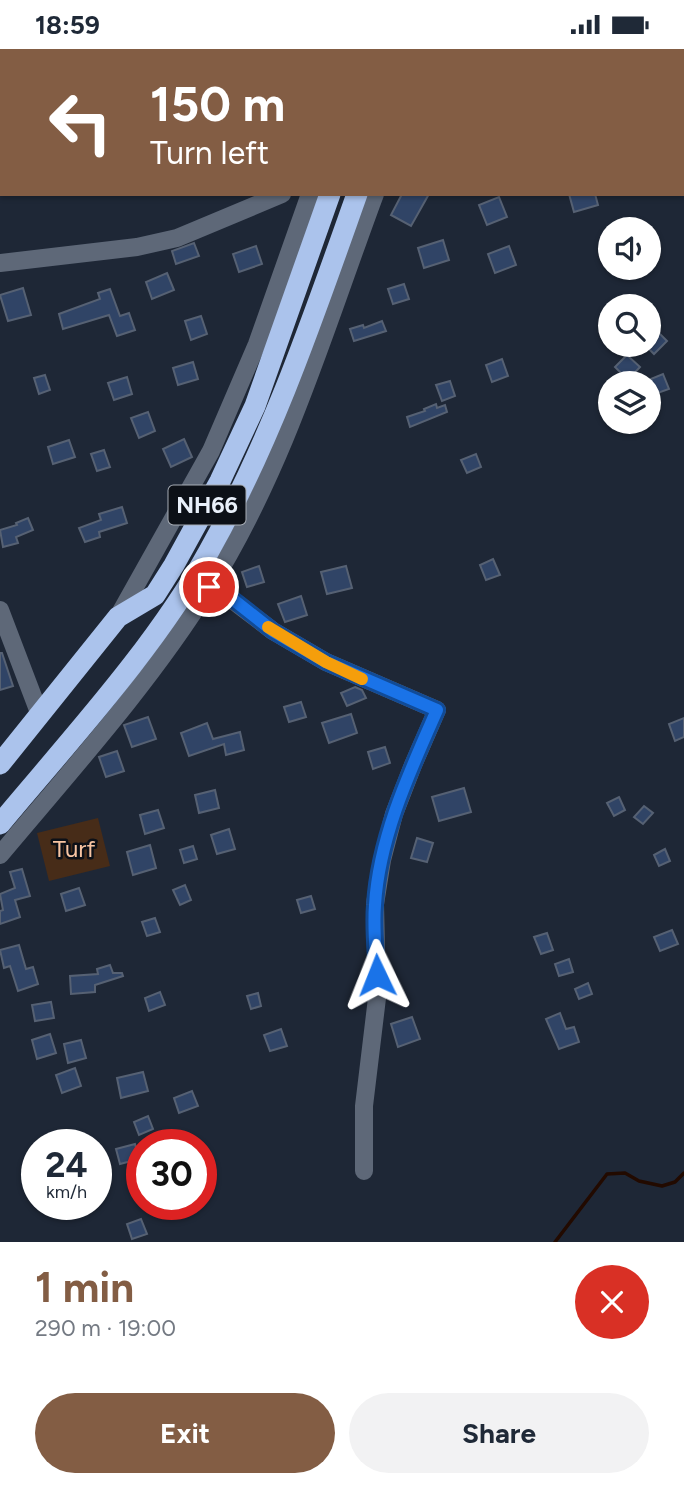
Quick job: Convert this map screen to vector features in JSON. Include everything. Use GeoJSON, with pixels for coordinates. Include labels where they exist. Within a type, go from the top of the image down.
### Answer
{"type":"FeatureCollection","features":[{"type":"Feature","properties":{"kind":"highway","name":"NH66"},"geometry":{"type":"LineString","coordinates":[[0,764],[118,617],[155,595],[220,481],[255,406],[329,196]]}},
{"type":"Feature","properties":{"kind":"highway","name":"NH66"},"geometry":{"type":"LineString","coordinates":[[0,824],[112,690],[165,620],[209,552],[272,424],[356,196]]}},
{"type":"Feature","properties":{"kind":"street"},"geometry":{"type":"LineString","coordinates":[[0,263],[137,247],[177,238],[277,196]]}},
{"type":"Feature","properties":{"kind":"street"},"geometry":{"type":"LineString","coordinates":[[118,617],[211,451],[257,344],[309,196]]}},
{"type":"Feature","properties":{"kind":"street"},"geometry":{"type":"LineString","coordinates":[[0,855],[153,670],[209,587],[285,441],[374,196]]}},
{"type":"Feature","properties":{"kind":"street"},"geometry":{"type":"LineString","coordinates":[[209,587],[235,601],[273,631],[326,662],[437,710],[394,814],[374,904],[377,998],[365,1106],[364,1171]]}},
{"type":"Feature","properties":{"kind":"street"},"geometry":{"type":"LineString","coordinates":[[0,610],[40,715]]}},
{"type":"Feature","properties":{"kind":"green space","name":"Turf"},"geometry":{"type":"Polygon","coordinates":[[[98,818],[110,866],[49,881],[37,833],[98,818]]]}},
{"type":"Feature","properties":{"kind":"building"},"geometry":{"type":"Polygon","coordinates":[[[401,196],[428,196],[411,226],[391,215],[401,196]]]}},
{"type":"Feature","properties":{"kind":"building"},"geometry":{"type":"Polygon","coordinates":[[[570,196],[596,196],[598,205],[574,212],[570,196]]]}},
{"type":"Feature","properties":{"kind":"building"},"geometry":{"type":"Polygon","coordinates":[[[499,197],[507,217],[487,225],[479,205],[499,197]]]}},
{"type":"Feature","properties":{"kind":"building"},"geometry":{"type":"Polygon","coordinates":[[[443,240],[449,260],[424,268],[418,248],[443,240]]]}},
{"type":"Feature","properties":{"kind":"building"},"geometry":{"type":"Polygon","coordinates":[[[194,243],[199,256],[176,264],[172,251],[194,243]]]}},
{"type":"Feature","properties":{"kind":"building"},"geometry":{"type":"Polygon","coordinates":[[[256,246],[262,264],[239,272],[233,254],[256,246]]]}},
{"type":"Feature","properties":{"kind":"building"},"geometry":{"type":"Polygon","coordinates":[[[509,246],[516,265],[495,273],[488,254],[509,246]]]}},
{"type":"Feature","properties":{"kind":"building"},"geometry":{"type":"Polygon","coordinates":[[[167,273],[174,290],[152,299],[146,282],[167,273]]]}},
{"type":"Feature","properties":{"kind":"building"},"geometry":{"type":"Polygon","coordinates":[[[404,284],[409,299],[393,304],[388,289],[404,284]]]}},
{"type":"Feature","properties":{"kind":"building"},"geometry":{"type":"Polygon","coordinates":[[[23,288],[31,315],[8,321],[0,295],[23,288]]]}},
{"type":"Feature","properties":{"kind":"building"},"geometry":{"type":"Polygon","coordinates":[[[110,289],[120,316],[129,313],[135,330],[117,336],[109,315],[63,329],[59,314],[100,299],[98,293],[110,289]]]}},
{"type":"Feature","properties":{"kind":"building"},"geometry":{"type":"Polygon","coordinates":[[[201,316],[207,334],[191,340],[185,321],[201,316]]]}},
{"type":"Feature","properties":{"kind":"building"},"geometry":{"type":"Polygon","coordinates":[[[382,321],[386,331],[354,341],[350,329],[363,325],[364,328],[382,321]]]}},
{"type":"Feature","properties":{"kind":"building"},"geometry":{"type":"Polygon","coordinates":[[[661,335],[667,341],[661,347],[661,335]]]}},
{"type":"Feature","properties":{"kind":"building"},"geometry":{"type":"Polygon","coordinates":[[[625,357],[629,357],[640,367],[636,371],[619,371],[615,367],[625,357]]]}},
{"type":"Feature","properties":{"kind":"building"},"geometry":{"type":"Polygon","coordinates":[[[502,359],[508,376],[492,382],[486,365],[502,359]]]}},
{"type":"Feature","properties":{"kind":"building"},"geometry":{"type":"Polygon","coordinates":[[[193,362],[198,379],[178,385],[173,368],[193,362]]]}},
{"type":"Feature","properties":{"kind":"building"},"geometry":{"type":"Polygon","coordinates":[[[663,374],[669,389],[661,392],[663,374]]]}},
{"type":"Feature","properties":{"kind":"building"},"geometry":{"type":"Polygon","coordinates":[[[45,375],[50,390],[39,394],[34,378],[45,375]]]}},
{"type":"Feature","properties":{"kind":"building"},"geometry":{"type":"Polygon","coordinates":[[[127,377],[132,394],[114,400],[108,383],[127,377]]]}},
{"type":"Feature","properties":{"kind":"building"},"geometry":{"type":"Polygon","coordinates":[[[450,381],[455,396],[442,401],[436,385],[450,381]]]}},
{"type":"Feature","properties":{"kind":"building"},"geometry":{"type":"Polygon","coordinates":[[[436,404],[437,408],[445,405],[447,412],[410,427],[407,417],[436,404]]]}},
{"type":"Feature","properties":{"kind":"building"},"geometry":{"type":"Polygon","coordinates":[[[148,412],[155,431],[139,438],[131,418],[148,412]]]}},
{"type":"Feature","properties":{"kind":"building"},"geometry":{"type":"Polygon","coordinates":[[[184,439],[192,457],[171,467],[163,449],[184,439]]]}},
{"type":"Feature","properties":{"kind":"building"},"geometry":{"type":"Polygon","coordinates":[[[69,440],[75,457],[53,464],[48,447],[69,440]]]}},
{"type":"Feature","properties":{"kind":"building"},"geometry":{"type":"Polygon","coordinates":[[[104,450],[110,467],[97,471],[91,454],[104,450]]]}},
{"type":"Feature","properties":{"kind":"building"},"geometry":{"type":"Polygon","coordinates":[[[476,454],[481,467],[467,473],[461,460],[476,454]]]}},
{"type":"Feature","properties":{"kind":"building"},"geometry":{"type":"Polygon","coordinates":[[[122,507],[127,523],[99,532],[100,537],[85,542],[79,528],[101,520],[99,514],[122,507]]]}},
{"type":"Feature","properties":{"kind":"building"},"geometry":{"type":"Polygon","coordinates":[[[28,518],[33,530],[16,537],[18,543],[3,547],[0,530],[17,525],[16,523],[28,518]]]}},
{"type":"Feature","properties":{"kind":"building"},"geometry":{"type":"Polygon","coordinates":[[[493,559],[500,575],[486,580],[480,565],[493,559]]]}},
{"type":"Feature","properties":{"kind":"building"},"geometry":{"type":"Polygon","coordinates":[[[259,566],[264,582],[247,587],[242,572],[259,566]]]}},
{"type":"Feature","properties":{"kind":"building"},"geometry":{"type":"Polygon","coordinates":[[[346,566],[352,588],[327,594],[321,572],[346,566]]]}},
{"type":"Feature","properties":{"kind":"building"},"geometry":{"type":"Polygon","coordinates":[[[301,596],[307,615],[285,622],[278,604],[301,596]]]}},
{"type":"Feature","properties":{"kind":"building"},"geometry":{"type":"Polygon","coordinates":[[[0,653],[13,686],[0,690],[0,653]]]}},
{"type":"Feature","properties":{"kind":"building"},"geometry":{"type":"Polygon","coordinates":[[[355,687],[362,690],[366,698],[347,706],[341,693],[355,687]]]}},
{"type":"Feature","properties":{"kind":"building"},"geometry":{"type":"Polygon","coordinates":[[[301,702],[306,717],[289,722],[284,707],[301,702]]]}},
{"type":"Feature","properties":{"kind":"building"},"geometry":{"type":"Polygon","coordinates":[[[351,714],[357,733],[329,743],[322,723],[351,714]]]}},
{"type":"Feature","properties":{"kind":"building"},"geometry":{"type":"Polygon","coordinates":[[[148,717],[156,739],[132,747],[124,725],[148,717]]]}},
{"type":"Feature","properties":{"kind":"building"},"geometry":{"type":"Polygon","coordinates":[[[684,718],[684,737],[675,741],[669,724],[684,718]]]}},
{"type":"Feature","properties":{"kind":"building"},"geometry":{"type":"Polygon","coordinates":[[[207,723],[213,739],[240,732],[244,750],[226,755],[224,744],[189,756],[181,733],[207,723]]]}},
{"type":"Feature","properties":{"kind":"building"},"geometry":{"type":"Polygon","coordinates":[[[385,747],[390,763],[373,769],[368,752],[385,747]]]}},
{"type":"Feature","properties":{"kind":"building"},"geometry":{"type":"Polygon","coordinates":[[[117,751],[124,771],[106,777],[99,757],[117,751]]]}},
{"type":"Feature","properties":{"kind":"building"},"geometry":{"type":"Polygon","coordinates":[[[464,788],[471,812],[439,821],[432,797],[464,788]]]}},
{"type":"Feature","properties":{"kind":"building"},"geometry":{"type":"Polygon","coordinates":[[[215,790],[219,808],[199,813],[195,795],[215,790]]]}},
{"type":"Feature","properties":{"kind":"building"},"geometry":{"type":"Polygon","coordinates":[[[619,797],[625,810],[614,816],[607,803],[619,797]]]}},
{"type":"Feature","properties":{"kind":"building"},"geometry":{"type":"Polygon","coordinates":[[[644,806],[653,813],[643,824],[634,817],[644,806]]]}},
{"type":"Feature","properties":{"kind":"building"},"geometry":{"type":"Polygon","coordinates":[[[158,810],[164,828],[145,834],[140,815],[158,810]]]}},
{"type":"Feature","properties":{"kind":"building"},"geometry":{"type":"Polygon","coordinates":[[[229,829],[235,849],[217,854],[211,835],[229,829]]]}},
{"type":"Feature","properties":{"kind":"building"},"geometry":{"type":"Polygon","coordinates":[[[417,838],[433,843],[427,862],[411,858],[417,838]]]}},
{"type":"Feature","properties":{"kind":"building"},"geometry":{"type":"Polygon","coordinates":[[[150,845],[156,868],[133,875],[127,852],[150,845]]]}},
{"type":"Feature","properties":{"kind":"building"},"geometry":{"type":"Polygon","coordinates":[[[193,846],[197,859],[184,863],[180,850],[193,846]]]}},
{"type":"Feature","properties":{"kind":"building"},"geometry":{"type":"Polygon","coordinates":[[[665,849],[670,861],[659,866],[654,855],[665,849]]]}},
{"type":"Feature","properties":{"kind":"building"},"geometry":{"type":"Polygon","coordinates":[[[22,869],[30,896],[15,900],[20,917],[0,924],[0,911],[3,910],[0,894],[15,888],[10,872],[22,869]]]}},
{"type":"Feature","properties":{"kind":"building"},"geometry":{"type":"Polygon","coordinates":[[[185,885],[191,900],[180,905],[173,890],[185,885]]]}},
{"type":"Feature","properties":{"kind":"building"},"geometry":{"type":"Polygon","coordinates":[[[79,888],[85,905],[66,911],[61,894],[79,888]]]}},
{"type":"Feature","properties":{"kind":"building"},"geometry":{"type":"Polygon","coordinates":[[[311,896],[315,909],[301,913],[297,900],[311,896]]]}},
{"type":"Feature","properties":{"kind":"building"},"geometry":{"type":"Polygon","coordinates":[[[155,918],[160,932],[147,936],[142,922],[155,918]]]}},
{"type":"Feature","properties":{"kind":"building"},"geometry":{"type":"Polygon","coordinates":[[[672,930],[678,944],[660,951],[654,937],[672,930]]]}},
{"type":"Feature","properties":{"kind":"building"},"geometry":{"type":"Polygon","coordinates":[[[547,933],[553,950],[541,954],[534,937],[547,933]]]}},
{"type":"Feature","properties":{"kind":"building"},"geometry":{"type":"Polygon","coordinates":[[[19,945],[26,969],[33,967],[38,984],[18,991],[10,966],[4,968],[0,950],[19,945]]]}},
{"type":"Feature","properties":{"kind":"building"},"geometry":{"type":"Polygon","coordinates":[[[569,959],[573,972],[559,976],[555,964],[569,959]]]}},
{"type":"Feature","properties":{"kind":"building"},"geometry":{"type":"Polygon","coordinates":[[[110,965],[113,973],[122,973],[123,976],[95,985],[95,992],[71,994],[70,976],[98,974],[97,969],[110,965]]]}},
{"type":"Feature","properties":{"kind":"building"},"geometry":{"type":"Polygon","coordinates":[[[588,983],[592,994],[579,999],[575,989],[588,983]]]}},
{"type":"Feature","properties":{"kind":"building"},"geometry":{"type":"Polygon","coordinates":[[[160,992],[165,1005],[149,1011],[145,998],[160,992]]]}},
{"type":"Feature","properties":{"kind":"building"},"geometry":{"type":"Polygon","coordinates":[[[258,993],[261,1006],[251,1009],[247,996],[258,993]]]}},
{"type":"Feature","properties":{"kind":"building"},"geometry":{"type":"Polygon","coordinates":[[[51,1002],[54,1018],[35,1021],[32,1005],[51,1002]]]}},
{"type":"Feature","properties":{"kind":"building"},"geometry":{"type":"Polygon","coordinates":[[[560,1013],[566,1029],[574,1027],[579,1042],[559,1049],[546,1019],[560,1013]]]}},
{"type":"Feature","properties":{"kind":"building"},"geometry":{"type":"Polygon","coordinates":[[[412,1017],[420,1039],[398,1047],[391,1024],[412,1017]]]}},
{"type":"Feature","properties":{"kind":"building"},"geometry":{"type":"Polygon","coordinates":[[[281,1029],[287,1046],[270,1051],[264,1035],[281,1029]]]}},
{"type":"Feature","properties":{"kind":"building"},"geometry":{"type":"Polygon","coordinates":[[[50,1034],[56,1053],[37,1059],[32,1040],[50,1034]]]}},
{"type":"Feature","properties":{"kind":"building"},"geometry":{"type":"Polygon","coordinates":[[[81,1040],[86,1058],[68,1063],[64,1044],[81,1040]]]}},
{"type":"Feature","properties":{"kind":"building"},"geometry":{"type":"Polygon","coordinates":[[[75,1068],[81,1086],[62,1093],[56,1075],[75,1068]]]}},
{"type":"Feature","properties":{"kind":"building"},"geometry":{"type":"Polygon","coordinates":[[[143,1072],[148,1091],[121,1098],[117,1078],[143,1072]]]}},
{"type":"Feature","properties":{"kind":"building"},"geometry":{"type":"Polygon","coordinates":[[[192,1091],[198,1106],[179,1113],[174,1098],[192,1091]]]}},
{"type":"Feature","properties":{"kind":"building"},"geometry":{"type":"Polygon","coordinates":[[[148,1116],[153,1129],[137,1129],[134,1122],[148,1116]]]}},
{"type":"Feature","properties":{"kind":"building"},"geometry":{"type":"Polygon","coordinates":[[[126,1146],[126,1162],[120,1164],[116,1149],[126,1146]]]}},
{"type":"Feature","properties":{"kind":"building"},"geometry":{"type":"Polygon","coordinates":[[[141,1220],[147,1234],[132,1239],[127,1224],[141,1220]]]}},
{"type":"Feature","properties":{"kind":"waterway"},"geometry":{"type":"LineString","coordinates":[[555,1242],[607,1174],[625,1173],[639,1181],[662,1186],[675,1182],[684,1173]]}},
{"type":"Feature","properties":{"kind":"slow traffic"},"geometry":{"type":"LineString","coordinates":[[268,627],[326,662],[362,679]]}},
{"type":"Feature","properties":{"kind":"route"},"geometry":{"type":"LineString","coordinates":[[209,587],[235,601],[273,631],[326,662],[437,710],[394,814],[382,860],[374,904],[377,975]]}}]}
